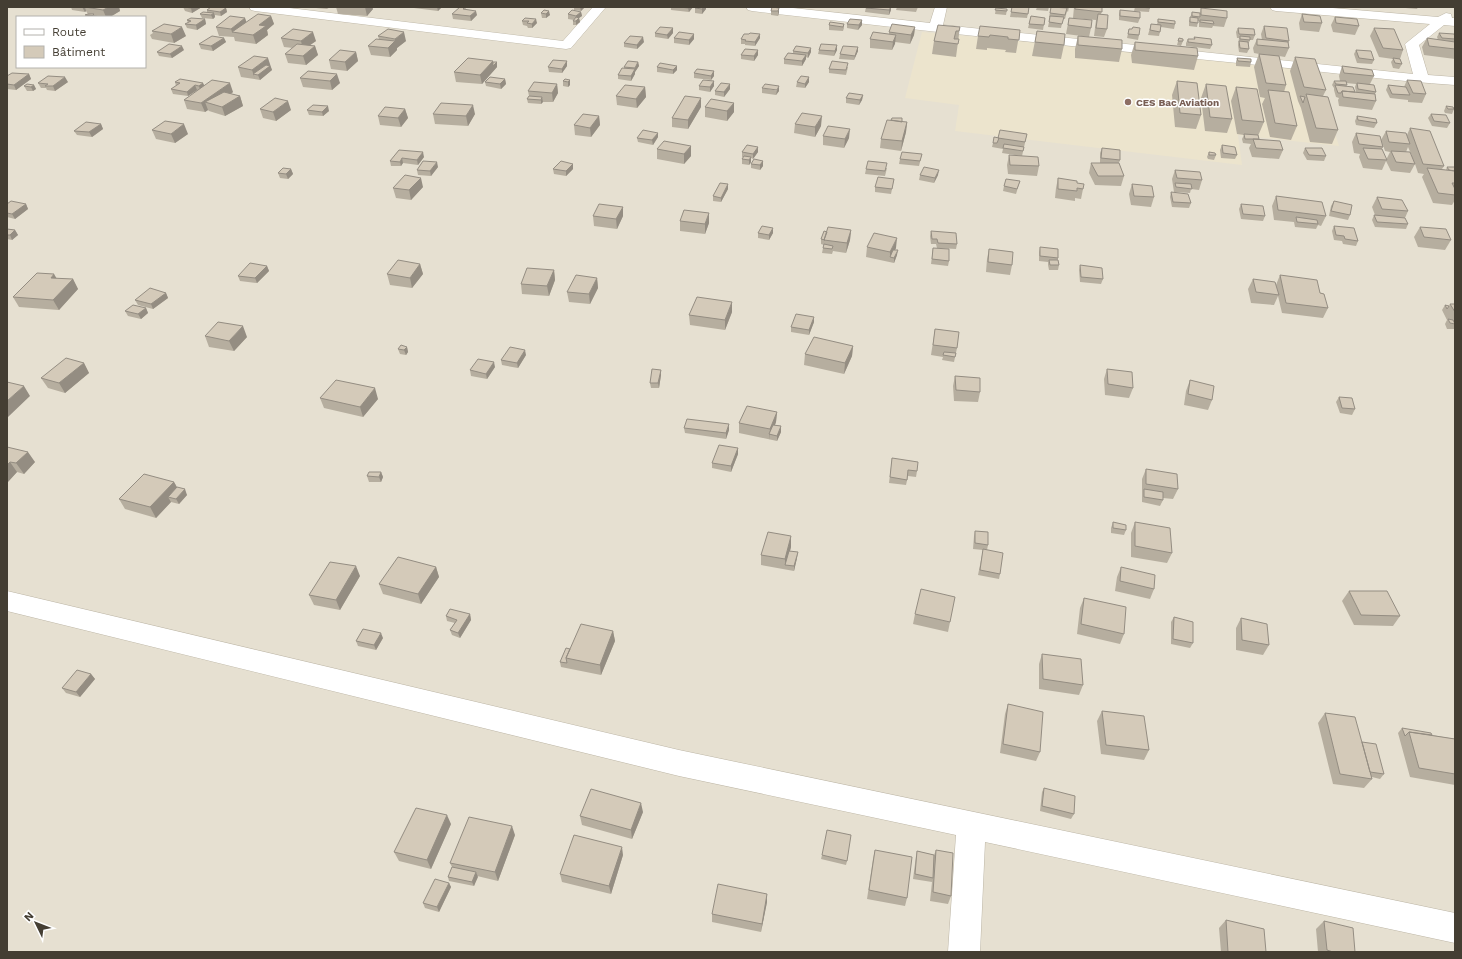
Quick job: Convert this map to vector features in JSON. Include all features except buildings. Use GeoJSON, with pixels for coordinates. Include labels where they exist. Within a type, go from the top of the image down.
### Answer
{"type":"FeatureCollection","features":[{"type":"Feature","properties":{"kind":"street"},"geometry":{"type":"LineString","coordinates":[[255,7],[566,45],[600,7]]}},
{"type":"Feature","properties":{"kind":"street"},"geometry":{"type":"LineString","coordinates":[[752,7],[935,29],[1317,66],[1422,79],[1455,81]]}},
{"type":"Feature","properties":{"kind":"street"},"geometry":{"type":"LineString","coordinates":[[935,29],[941,7]]}},
{"type":"Feature","properties":{"kind":"street"},"geometry":{"type":"LineString","coordinates":[[1276,7],[1455,22]]}},
{"type":"Feature","properties":{"kind":"street"},"geometry":{"type":"LineString","coordinates":[[1422,79],[1412,44],[1455,10]]}},
{"type":"Feature","properties":{"kind":"street"},"geometry":{"type":"LineString","coordinates":[[7,601],[671,762],[1455,928]]}},
{"type":"Feature","properties":{"kind":"street"},"geometry":{"type":"LineString","coordinates":[[964,952],[971,825]]}},
{"type":"Feature","properties":{"kind":"shaded area"},"geometry":{"type":"Polygon","coordinates":[[[7,7],[1455,7],[1455,952],[7,952],[7,7]]]}},
{"type":"Feature","properties":{"kind":"shaded area","name":"CES Bac Aviation"},"geometry":{"type":"Polygon","coordinates":[[[922,32],[1314,68],[1339,146],[1238,135],[1242,165],[955,131],[959,105],[905,98],[922,32]]]}},
{"type":"Feature","properties":{"kind":"place","name":"CES Bac Aviation"},"geometry":{"type":"Point","coordinates":[1128,102]}}]}
